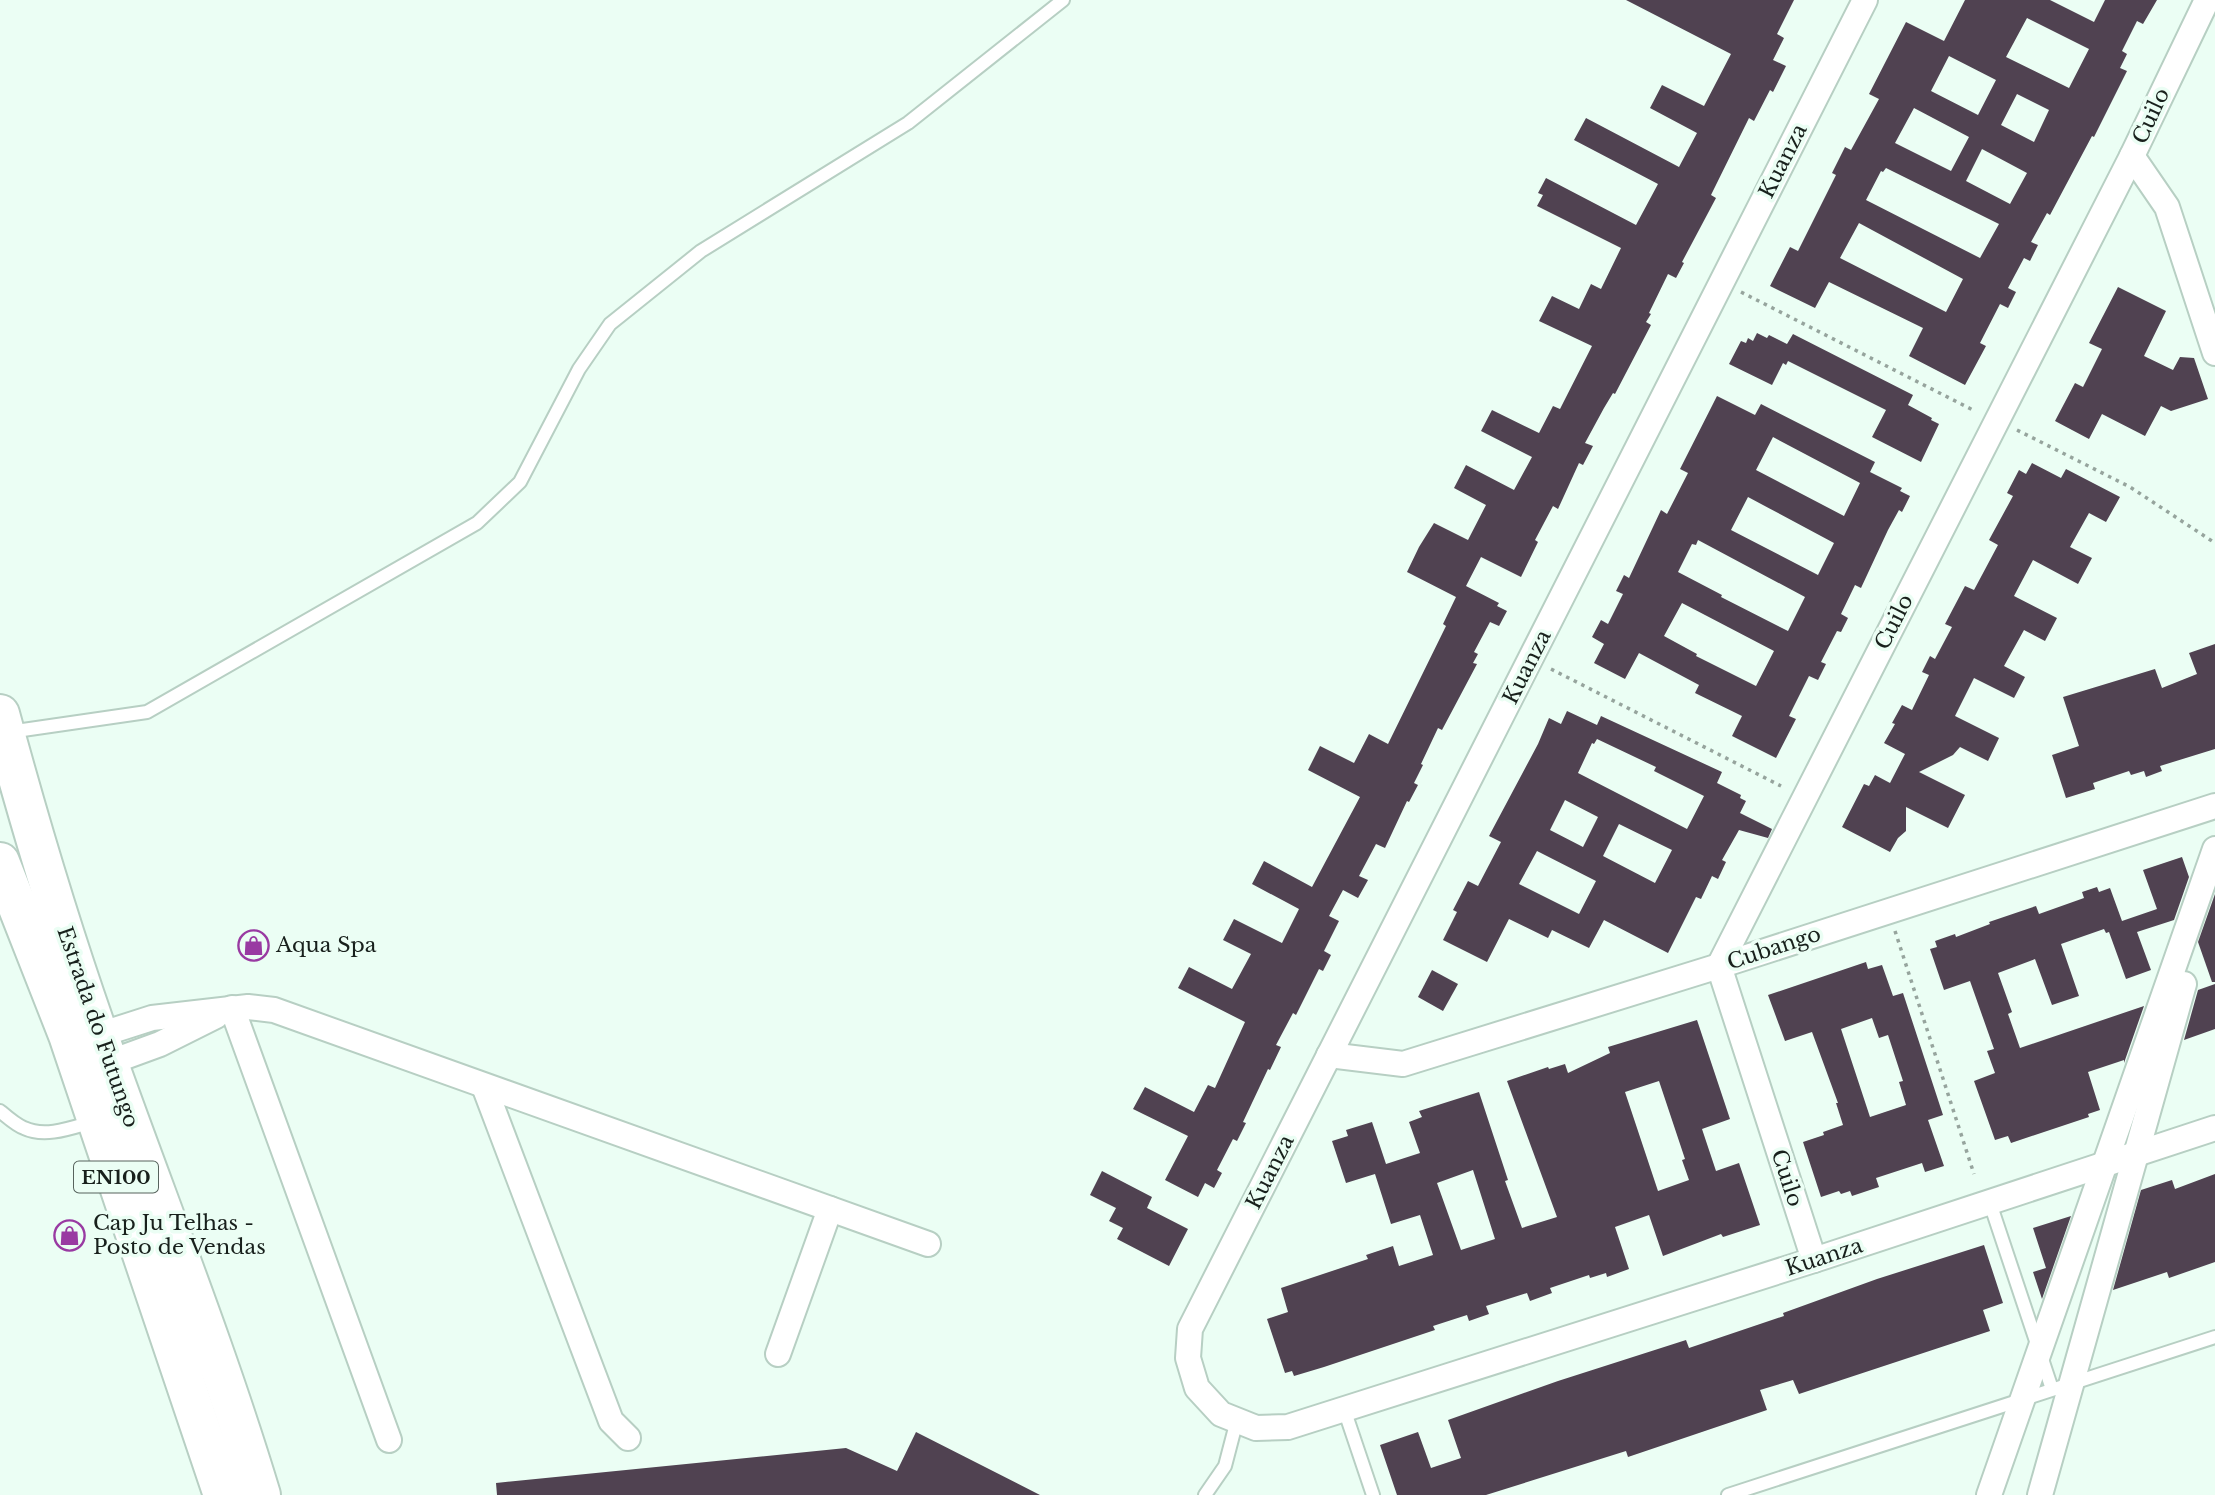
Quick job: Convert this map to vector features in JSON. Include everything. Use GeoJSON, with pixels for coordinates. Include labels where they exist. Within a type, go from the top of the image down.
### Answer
{"type":"FeatureCollection","features":[{"type":"Feature","properties":{"kind":"highway","name":"Estrada do Futungo"},"geometry":{"type":"LineString","coordinates":[[3,723],[42,861],[103,1049],[212,1347],[261,1495]]}},
{"type":"Feature","properties":{"kind":"highway","name":"Estrada do Futungo"},"geometry":{"type":"LineString","coordinates":[[0,862],[68,1035],[223,1495]]}},
{"type":"Feature","properties":{"kind":"street","name":"Kuanza"},"geometry":{"type":"LineString","coordinates":[[1865,0],[1190,1329],[1188,1358],[1197,1388],[1221,1414],[1256,1428],[1288,1427],[1814,1260],[2215,1128]]}},
{"type":"Feature","properties":{"kind":"street","name":"Cuilo"},"geometry":{"type":"LineString","coordinates":[[1814,1260],[1719,966],[2132,156],[2207,0]]}},
{"type":"Feature","properties":{"kind":"street"},"geometry":{"type":"LineString","coordinates":[[2132,156],[2167,207],[2215,353]]}},
{"type":"Feature","properties":{"kind":"street","name":"Cubango"},"geometry":{"type":"LineString","coordinates":[[1329,1055],[1403,1064],[1719,966],[2215,806]]}},
{"type":"Feature","properties":{"kind":"street"},"geometry":{"type":"LineString","coordinates":[[1989,1495],[2215,849]]}},
{"type":"Feature","properties":{"kind":"street"},"geometry":{"type":"LineString","coordinates":[[2040,1495],[2215,873]]}},
{"type":"Feature","properties":{"kind":"street"},"geometry":{"type":"LineString","coordinates":[[103,1049],[160,1044],[232,1008],[261,1007],[274,1010],[928,1244]]}},
{"type":"Feature","properties":{"kind":"street"},"geometry":{"type":"LineString","coordinates":[[232,1008],[389,1440]]}},
{"type":"Feature","properties":{"kind":"street"},"geometry":{"type":"LineString","coordinates":[[484,1086],[611,1421],[628,1438]]}},
{"type":"Feature","properties":{"kind":"street"},"geometry":{"type":"LineString","coordinates":[[778,1354],[830,1209]]}},
{"type":"Feature","properties":{"kind":"lane"},"geometry":{"type":"LineString","coordinates":[[3,723],[147,712],[477,523],[520,482],[579,369],[610,324],[701,251],[908,123],[1063,0]]}},
{"type":"Feature","properties":{"kind":"lane"},"geometry":{"type":"LineString","coordinates":[[0,1111],[24,1128],[42,1132],[63,1130],[96,1121]]}},
{"type":"Feature","properties":{"kind":"lane"},"geometry":{"type":"LineString","coordinates":[[1993,1212],[2052,1389]]}},
{"type":"Feature","properties":{"kind":"lane"},"geometry":{"type":"LineString","coordinates":[[1728,1495],[2215,1337]]}},
{"type":"Feature","properties":{"kind":"lane"},"geometry":{"type":"LineString","coordinates":[[1344,1409],[1373,1495]]}},
{"type":"Feature","properties":{"kind":"lane"},"geometry":{"type":"LineString","coordinates":[[1205,1495],[1225,1466],[1237,1420]]}},
{"type":"Feature","properties":{"kind":"path"},"geometry":{"type":"LineString","coordinates":[[1741,292],[1973,410]]}},
{"type":"Feature","properties":{"kind":"path"},"geometry":{"type":"LineString","coordinates":[[2015,429],[2130,487],[2215,543]]}},
{"type":"Feature","properties":{"kind":"path"},"geometry":{"type":"LineString","coordinates":[[1549,668],[1781,786]]}},
{"type":"Feature","properties":{"kind":"path"},"geometry":{"type":"LineString","coordinates":[[1895,929],[1975,1174]]}},
{"type":"Feature","properties":{"kind":"building"},"geometry":{"type":"Polygon","coordinates":[[[1626,0],[1794,0],[1777,34],[1784,38],[1773,60],[1786,66],[1754,121],[1749,118],[1711,195],[1716,198],[1676,278],[1668,274],[1646,322],[1651,325],[1615,394],[1613,393],[1585,443],[1593,446],[1583,465],[1579,463],[1558,509],[1553,506],[1535,540],[1538,542],[1521,577],[1481,557],[1466,586],[1499,603],[1497,606],[1507,611],[1499,626],[1490,622],[1474,652],[1478,654],[1473,663],[1477,664],[1442,730],[1438,728],[1414,783],[1418,785],[1409,802],[1407,801],[1385,848],[1376,844],[1359,876],[1368,880],[1358,898],[1343,890],[1329,916],[1339,921],[1324,951],[1331,955],[1323,971],[1319,969],[1296,1015],[1293,1013],[1276,1045],[1281,1047],[1243,1122],[1246,1123],[1237,1141],[1233,1139],[1217,1170],[1222,1173],[1214,1188],[1205,1183],[1198,1197],[1165,1180],[1188,1136],[1133,1109],[1145,1087],[1194,1112],[1208,1085],[1215,1088],[1245,1022],[1178,988],[1189,967],[1232,989],[1251,954],[1223,940],[1234,919],[1282,943],[1299,909],[1252,884],[1264,861],[1312,887],[1360,797],[1308,770],[1320,746],[1354,763],[1369,734],[1388,744],[1446,626],[1443,624],[1456,597],[1407,572],[1419,547],[1434,523],[1468,540],[1486,505],[1454,488],[1466,465],[1514,490],[1532,457],[1481,431],[1492,410],[1539,433],[1553,406],[1560,409],[1592,346],[1539,321],[1552,296],[1579,309],[1591,284],[1601,289],[1621,248],[1537,206],[1543,195],[1538,193],[1546,178],[1636,225],[1658,184],[1574,140],[1586,118],[1679,167],[1697,133],[1650,108],[1662,85],[1704,106],[1731,54],[1626,0]]]}},
{"type":"Feature","properties":{"kind":"building"},"geometry":{"type":"Polygon","coordinates":[[[1965,0],[2050,0],[2094,22],[2105,0],[2157,0],[2143,24],[2137,21],[2122,51],[2127,54],[2120,68],[2127,71],[2094,137],[2092,136],[2050,215],[2047,213],[2031,242],[2038,245],[2030,261],[2024,258],[2008,288],[2016,292],[2008,308],[2000,304],[1980,343],[1986,346],[1965,385],[1909,356],[1923,328],[1829,282],[1815,308],[1770,286],[1790,247],[1798,251],[1836,175],[1832,173],[1845,147],[1851,150],[1879,99],[1869,94],[1906,22],[1944,41],[1965,0]],[[2027,18],[2006,57],[2069,88],[2089,49],[2027,18]],[[1949,56],[1931,91],[1978,115],[1996,80],[1949,56]],[[2017,94],[2001,125],[2034,142],[2049,110],[2017,94]],[[1914,108],[1895,143],[1951,171],[1969,137],[1914,108]],[[1982,149],[1966,181],[2010,204],[2027,173],[1982,149]],[[1886,168],[1881,171],[1866,200],[1980,258],[1999,224],[1886,168]],[[1859,223],[1840,258],[1946,312],[1963,279],[1859,223]]]}},
{"type":"Feature","properties":{"kind":"building"},"geometry":{"type":"Polygon","coordinates":[[[2118,287],[2166,311],[2144,356],[2173,370],[2180,357],[2194,358],[2208,399],[2171,411],[2161,406],[2145,436],[2102,414],[2089,439],[2055,421],[2075,383],[2083,387],[2102,349],[2089,343],[2118,287]]]}},
{"type":"Feature","properties":{"kind":"building"},"geometry":{"type":"Polygon","coordinates":[[[1757,333],[1767,338],[1769,335],[1787,344],[1793,334],[1913,395],[1908,405],[1939,424],[1921,462],[1872,437],[1886,410],[1788,361],[1786,365],[1783,363],[1772,385],[1729,364],[1741,341],[1746,343],[1748,338],[1753,341],[1757,333]]]}},
{"type":"Feature","properties":{"kind":"building"},"geometry":{"type":"Polygon","coordinates":[[[1717,396],[1755,415],[1761,404],[1875,462],[1870,472],[1902,488],[1900,491],[1910,496],[1888,530],[1861,588],[1855,585],[1841,614],[1848,618],[1841,632],[1837,631],[1821,662],[1826,664],[1818,680],[1809,676],[1789,716],[1796,719],[1776,758],[1732,736],[1742,716],[1695,693],[1699,685],[1639,653],[1625,679],[1594,663],[1604,644],[1592,637],[1601,620],[1608,624],[1623,594],[1616,591],[1624,575],[1629,578],[1661,510],[1667,514],[1688,473],[1680,469],[1717,396]],[[1773,437],[1756,470],[1844,516],[1860,483],[1773,437]],[[1748,497],[1731,530],[1818,575],[1834,543],[1748,497]],[[1698,540],[1696,545],[1692,544],[1678,572],[1788,631],[1805,597],[1698,540]],[[1682,603],[1664,636],[1697,654],[1696,656],[1756,686],[1774,651],[1682,603]]]}},
{"type":"Feature","properties":{"kind":"building"},"geometry":{"type":"Polygon","coordinates":[[[2032,463],[2061,478],[2066,469],[2120,497],[2106,522],[2089,513],[2070,547],[2092,558],[2078,584],[2033,560],[2014,596],[2057,618],[2045,641],[2024,630],[2004,666],[2025,677],[2014,698],[1974,678],[1955,716],[1999,738],[1988,761],[1960,747],[1953,755],[1919,772],[1965,795],[1948,828],[1906,807],[1906,831],[1898,838],[1890,852],[1842,827],[1864,784],[1869,786],[1875,775],[1890,783],[1905,754],[1884,743],[1895,724],[1892,723],[1902,705],[1912,710],[1929,675],[1922,672],[1930,656],[1935,659],[1952,627],[1945,624],[1965,586],[1974,590],[1998,545],[1989,540],[2013,496],[2007,493],[2019,470],[2026,474],[2032,463]]]}},
{"type":"Feature","properties":{"kind":"building"},"geometry":{"type":"Polygon","coordinates":[[[2215,644],[2215,749],[2160,766],[2162,771],[2146,777],[2144,771],[2131,775],[2129,771],[2093,783],[2095,789],[2066,798],[2052,755],[2079,746],[2063,697],[2155,669],[2162,688],[2197,674],[2189,653],[2215,644]]]}},
{"type":"Feature","properties":{"kind":"building"},"geometry":{"type":"Polygon","coordinates":[[[1567,711],[1597,725],[1601,716],[1722,772],[1717,783],[1741,795],[1740,798],[1746,801],[1740,813],[1772,829],[1768,838],[1739,830],[1722,860],[1726,862],[1718,879],[1712,876],[1701,899],[1696,897],[1668,953],[1604,920],[1589,948],[1552,930],[1548,938],[1509,919],[1487,962],[1443,940],[1457,912],[1453,910],[1468,881],[1478,886],[1501,842],[1489,836],[1549,718],[1561,724],[1567,711]],[[1597,739],[1592,743],[1578,773],[1687,829],[1704,796],[1654,771],[1656,767],[1597,739]],[[1565,800],[1550,830],[1583,847],[1598,817],[1565,800]],[[1619,824],[1603,856],[1655,883],[1672,850],[1619,824]],[[1537,851],[1519,884],[1579,914],[1596,881],[1537,851]]]}},
{"type":"Feature","properties":{"kind":"building"},"geometry":{"type":"Polygon","coordinates":[[[2182,857],[2189,877],[2174,920],[2137,932],[2151,970],[2126,979],[2109,932],[2106,933],[2104,929],[2061,944],[2079,996],[2052,1005],[2035,959],[1998,973],[2012,1012],[2008,1014],[2020,1048],[2144,1006],[2124,1063],[2124,1060],[2088,1072],[2100,1110],[2088,1114],[2089,1117],[2011,1143],[2008,1136],[1995,1140],[1974,1081],[1995,1073],[1987,1051],[1994,1049],[1970,981],[1944,990],[1930,949],[1937,947],[1935,941],[1955,934],[1956,937],[2036,906],[2039,914],[2084,898],[2082,892],[2097,887],[2099,892],[2110,888],[2122,921],[2157,909],[2143,870],[2182,857]]]}},
{"type":"Feature","properties":{"kind":"building"},"geometry":{"type":"Polygon","coordinates":[[[2215,894],[2215,982],[2212,982],[2198,942],[2215,894]]]}},
{"type":"Feature","properties":{"kind":"building"},"geometry":{"type":"Polygon","coordinates":[[[1866,962],[1868,969],[1882,965],[1893,996],[1903,993],[1943,1115],[1928,1120],[1944,1166],[1925,1172],[1922,1163],[1876,1178],[1879,1187],[1852,1196],[1850,1191],[1841,1194],[1839,1191],[1821,1197],[1803,1142],[1843,1125],[1838,1103],[1812,1032],[1785,1041],[1768,995],[1866,962]],[[1872,1018],[1841,1029],[1870,1117],[1906,1105],[1899,1082],[1903,1081],[1888,1035],[1879,1038],[1872,1018]]]}},
{"type":"Feature","properties":{"kind":"building"},"geometry":{"type":"Polygon","coordinates":[[[1432,970],[1458,984],[1443,1011],[1418,997],[1432,970]]]}},
{"type":"Feature","properties":{"kind":"building"},"geometry":{"type":"Polygon","coordinates":[[[2215,984],[2215,1029],[2184,1040],[2198,990],[2215,984]]]}},
{"type":"Feature","properties":{"kind":"building"},"geometry":{"type":"Polygon","coordinates":[[[1697,1020],[1730,1119],[1702,1129],[1716,1171],[1739,1163],[1760,1225],[1723,1237],[1721,1234],[1663,1256],[1649,1215],[1615,1227],[1629,1269],[1607,1277],[1606,1273],[1590,1278],[1589,1275],[1550,1288],[1552,1293],[1530,1301],[1527,1293],[1486,1306],[1489,1314],[1469,1321],[1467,1315],[1433,1326],[1435,1330],[1324,1367],[1294,1376],[1292,1371],[1285,1373],[1267,1319],[1288,1312],[1281,1288],[1368,1259],[1366,1255],[1393,1246],[1399,1266],[1433,1255],[1420,1215],[1391,1224],[1375,1174],[1346,1183],[1332,1141],[1348,1136],[1346,1130],[1372,1122],[1386,1164],[1420,1153],[1409,1122],[1422,1117],[1419,1111],[1479,1092],[1522,1228],[1557,1217],[1507,1081],[1565,1064],[1568,1073],[1610,1053],[1608,1047],[1697,1020]],[[1659,1081],[1625,1092],[1658,1191],[1689,1180],[1682,1160],[1685,1159],[1659,1081]],[[1473,1170],[1437,1183],[1461,1250],[1495,1239],[1473,1170]]]}},
{"type":"Feature","properties":{"kind":"building"},"geometry":{"type":"Polygon","coordinates":[[[1102,1171],[1152,1197],[1147,1208],[1188,1229],[1169,1266],[1117,1239],[1123,1228],[1109,1221],[1116,1208],[1090,1195],[1102,1171]]]}},
{"type":"Feature","properties":{"kind":"building"},"geometry":{"type":"Polygon","coordinates":[[[2215,1174],[2215,1262],[2169,1278],[2167,1272],[2113,1290],[2141,1190],[2172,1180],[2175,1189],[2215,1174]]]}},
{"type":"Feature","properties":{"kind":"building"},"geometry":{"type":"Polygon","coordinates":[[[2071,1216],[2042,1299],[2033,1272],[2046,1268],[2033,1228],[2071,1216]]]}},
{"type":"Feature","properties":{"kind":"building"},"geometry":{"type":"Polygon","coordinates":[[[1984,1245],[2003,1303],[1983,1310],[1990,1331],[1799,1394],[1793,1380],[1760,1390],[1767,1410],[1628,1457],[1626,1451],[1486,1495],[1397,1495],[1380,1445],[1418,1432],[1431,1468],[1461,1458],[1448,1420],[1686,1340],[1689,1348],[1784,1316],[1783,1313],[1877,1279],[1984,1245]]]}},
{"type":"Feature","properties":{"kind":"building"},"geometry":{"type":"Polygon","coordinates":[[[916,1432],[1040,1495],[497,1495],[496,1483],[846,1448],[897,1471],[916,1432]]]}},
{"type":"Feature","properties":{"kind":"place","name":"Aqua Spa"},"geometry":{"type":"Point","coordinates":[253,945]}},
{"type":"Feature","properties":{"kind":"place","name":"Cap Ju Telhas - Posto de Vendas"},"geometry":{"type":"Point","coordinates":[70,1235]}}]}
